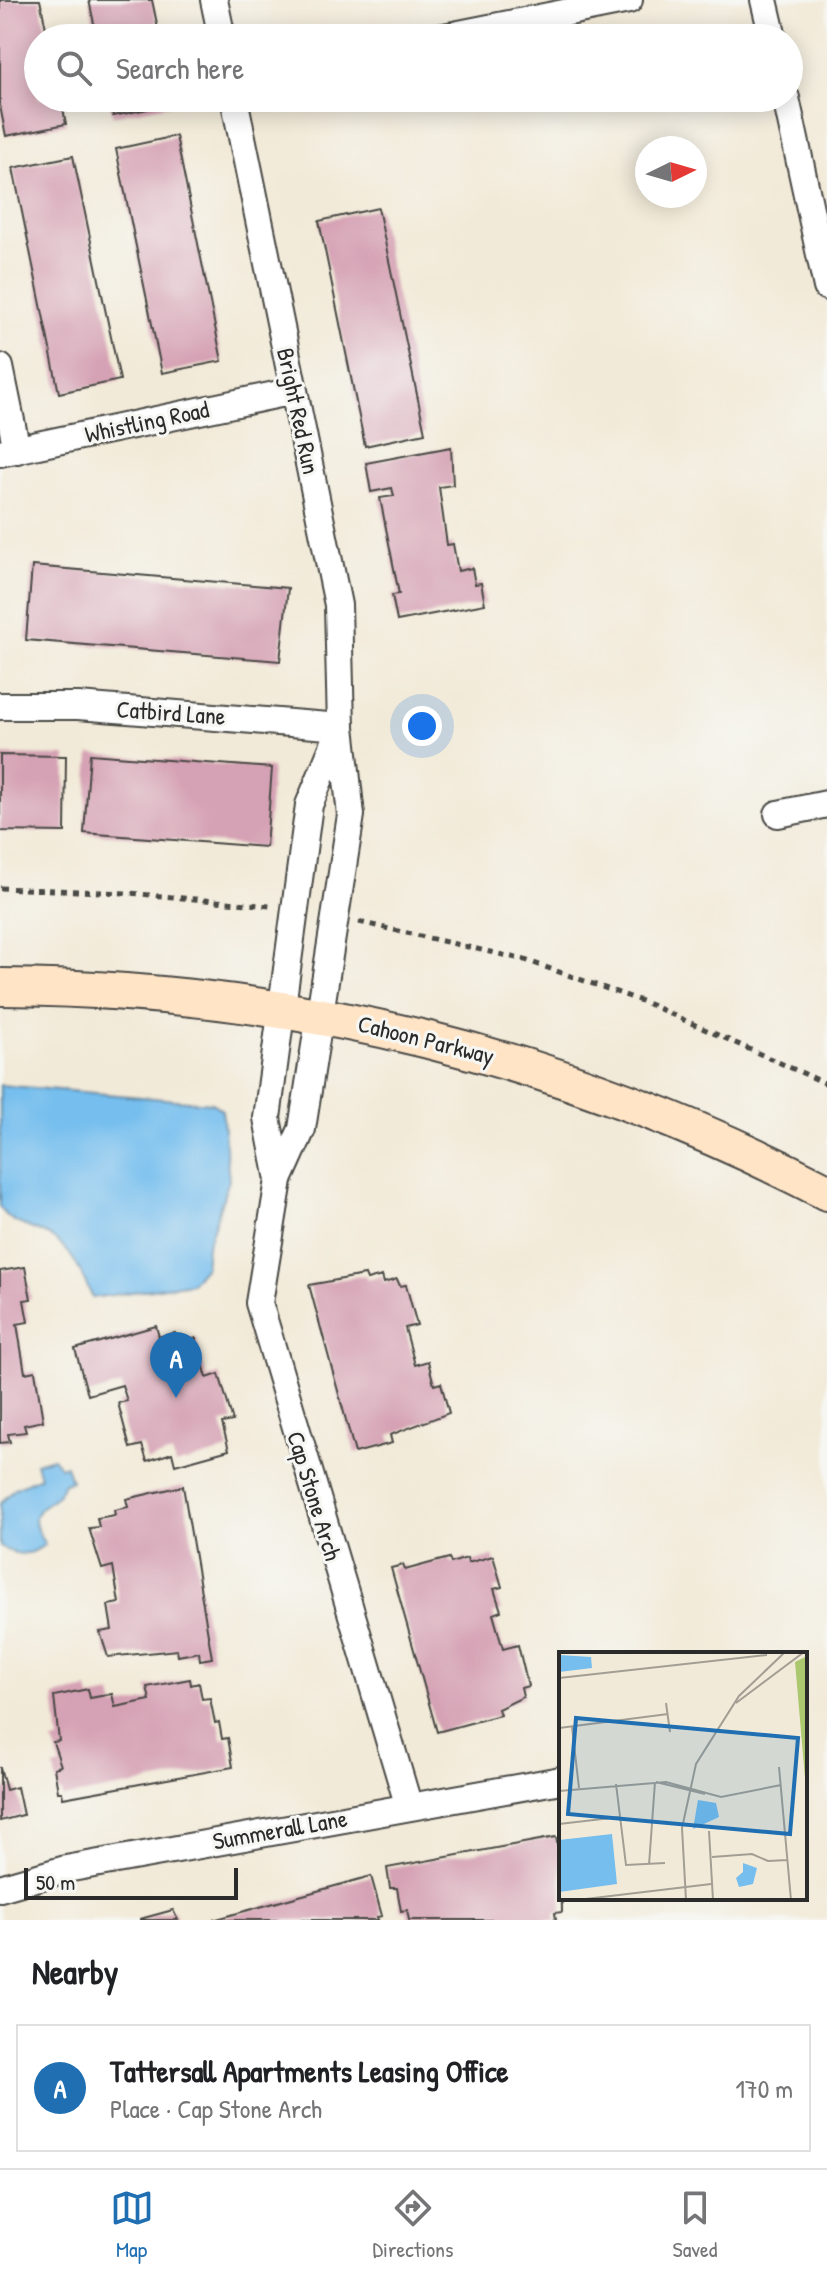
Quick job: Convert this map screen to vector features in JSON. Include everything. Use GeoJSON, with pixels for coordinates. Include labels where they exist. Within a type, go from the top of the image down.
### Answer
{"type":"FeatureCollection","features":[{"type":"Feature","properties":{"kind":"street"},"geometry":{"type":"LineString","coordinates":[[214,0],[219,24]]}},
{"type":"Feature","properties":{"kind":"street"},"geometry":{"type":"LineString","coordinates":[[509,24],[629,0]]}},
{"type":"Feature","properties":{"kind":"street"},"geometry":{"type":"LineString","coordinates":[[764,0],[770,24]]}},
{"type":"Feature","properties":{"kind":"street","name":"Bright Red Run"},"geometry":{"type":"LineString","coordinates":[[237,112],[338,605],[341,727],[351,815],[322,1016]]}},
{"type":"Feature","properties":{"kind":"street"},"geometry":{"type":"LineString","coordinates":[[789,112],[827,287]]}},
{"type":"Feature","properties":{"kind":"street"},"geometry":{"type":"LineString","coordinates":[[0,367],[8,451]]}},
{"type":"Feature","properties":{"kind":"street","name":"Whistling Road"},"geometry":{"type":"LineString","coordinates":[[8,451],[294,391]]}},
{"type":"Feature","properties":{"kind":"street","name":"Catbird Lane"},"geometry":{"type":"LineString","coordinates":[[0,706],[78,706],[341,727]]}},
{"type":"Feature","properties":{"kind":"street","name":"Bright Red Run"},"geometry":{"type":"LineString","coordinates":[[282,1009],[309,805],[341,727]]}},
{"type":"Feature","properties":{"kind":"street"},"geometry":{"type":"LineString","coordinates":[[778,814],[827,804]]}},
{"type":"Feature","properties":{"kind":"street","name":"Cahoon Parkway"},"geometry":{"type":"LineString","coordinates":[[0,987],[138,992],[282,1009],[450,1044],[625,1098],[749,1151],[827,1192]]}},
{"type":"Feature","properties":{"kind":"street","name":"Cap Stone Arch"},"geometry":{"type":"LineString","coordinates":[[279,1180],[267,1118],[282,1009]]}},
{"type":"Feature","properties":{"kind":"street","name":"Cap Stone Arch"},"geometry":{"type":"LineString","coordinates":[[322,1016],[302,1129],[279,1180],[260,1288],[261,1319],[409,1807]]}},
{"type":"Feature","properties":{"kind":"street","name":"Summerall Lane"},"geometry":{"type":"LineString","coordinates":[[0,1888],[66,1869],[559,1780]]}},
{"type":"Feature","properties":{"kind":"path"},"geometry":{"type":"LineString","coordinates":[[0,888],[129,893],[295,910]]}},
{"type":"Feature","properties":{"kind":"path"},"geometry":{"type":"LineString","coordinates":[[336,918],[419,933],[525,960],[644,1002],[827,1084]]}},
{"type":"Feature","properties":{"kind":"water"},"geometry":{"type":"Polygon","coordinates":[[[0,1085],[212,1103],[222,1110],[229,1180],[207,1246],[205,1267],[191,1283],[93,1298],[77,1266],[61,1245],[5,1214],[0,1207],[0,1085]]]}},
{"type":"Feature","properties":{"kind":"water"},"geometry":{"type":"Polygon","coordinates":[[[53,1458],[60,1467],[66,1465],[71,1481],[64,1483],[37,1514],[37,1531],[45,1544],[23,1554],[0,1547],[0,1504],[15,1488],[40,1477],[36,1463],[53,1458]]]}},
{"type":"Feature","properties":{"kind":"building"},"geometry":{"type":"Polygon","coordinates":[[[0,0],[40,0],[45,24],[24,24],[24,112],[64,112],[66,124],[6,136],[0,106],[0,0]]]}},
{"type":"Feature","properties":{"kind":"building"},"geometry":{"type":"Polygon","coordinates":[[[89,0],[152,0],[157,24],[94,24],[89,0]]]}},
{"type":"Feature","properties":{"kind":"building"},"geometry":{"type":"Polygon","coordinates":[[[112,112],[133,112],[113,116],[112,112]]]}},
{"type":"Feature","properties":{"kind":"building"},"geometry":{"type":"Polygon","coordinates":[[[176,136],[222,361],[162,373],[116,149],[176,136]]]}},
{"type":"Feature","properties":{"kind":"building"},"geometry":{"type":"Polygon","coordinates":[[[73,156],[120,380],[59,393],[13,168],[73,156]]]}},
{"type":"Feature","properties":{"kind":"building"},"geometry":{"type":"Polygon","coordinates":[[[378,208],[425,433],[365,446],[319,221],[378,208]]]}},
{"type":"Feature","properties":{"kind":"building"},"geometry":{"type":"Polygon","coordinates":[[[451,447],[453,485],[439,487],[447,545],[453,544],[458,571],[472,568],[475,584],[481,583],[485,604],[397,621],[392,595],[399,594],[380,498],[394,496],[392,488],[371,492],[366,463],[451,447]]]}},
{"type":"Feature","properties":{"kind":"building"},"geometry":{"type":"Polygon","coordinates":[[[32,566],[288,588],[280,661],[26,640],[32,566]]]}},
{"type":"Feature","properties":{"kind":"building"},"geometry":{"type":"Polygon","coordinates":[[[90,754],[272,768],[266,847],[84,833],[90,754]]]}},
{"type":"Feature","properties":{"kind":"building"},"geometry":{"type":"Polygon","coordinates":[[[0,755],[66,756],[65,832],[0,831],[0,755]]]}},
{"type":"Feature","properties":{"kind":"building"},"geometry":{"type":"Polygon","coordinates":[[[25,1267],[31,1299],[24,1300],[28,1322],[17,1324],[25,1373],[35,1371],[43,1421],[24,1425],[26,1432],[8,1434],[10,1442],[0,1443],[0,1271],[25,1267]]]}},
{"type":"Feature","properties":{"kind":"building"},"geometry":{"type":"Polygon","coordinates":[[[365,1275],[367,1280],[382,1276],[384,1283],[397,1279],[400,1286],[406,1285],[417,1325],[405,1328],[415,1365],[428,1361],[434,1385],[441,1383],[449,1413],[390,1435],[392,1443],[355,1453],[309,1285],[365,1275]]]}},
{"type":"Feature","properties":{"kind":"building"},"geometry":{"type":"Polygon","coordinates":[[[156,1326],[159,1337],[175,1333],[178,1343],[196,1338],[207,1378],[219,1374],[233,1421],[222,1423],[229,1450],[175,1465],[172,1453],[147,1461],[142,1445],[130,1448],[118,1403],[127,1401],[122,1385],[88,1395],[75,1349],[156,1326]]]}},
{"type":"Feature","properties":{"kind":"building"},"geometry":{"type":"Polygon","coordinates":[[[183,1486],[212,1658],[200,1660],[199,1652],[178,1656],[177,1650],[108,1657],[100,1632],[112,1630],[108,1605],[119,1603],[113,1566],[102,1569],[89,1528],[99,1527],[97,1518],[115,1515],[114,1510],[128,1507],[126,1499],[183,1486]]]}},
{"type":"Feature","properties":{"kind":"building"},"geometry":{"type":"Polygon","coordinates":[[[493,1556],[502,1587],[494,1589],[501,1611],[493,1614],[503,1649],[518,1645],[528,1686],[521,1688],[523,1697],[498,1709],[500,1715],[437,1732],[391,1568],[403,1565],[405,1570],[449,1558],[451,1563],[467,1558],[468,1563],[493,1556]]]}},
{"type":"Feature","properties":{"kind":"building"},"geometry":{"type":"Polygon","coordinates":[[[190,1679],[191,1685],[199,1683],[202,1699],[210,1698],[222,1739],[228,1738],[233,1767],[63,1798],[62,1792],[58,1792],[54,1768],[61,1766],[53,1742],[59,1741],[54,1696],[88,1689],[90,1698],[112,1694],[115,1707],[150,1700],[147,1687],[190,1679]]]}},
{"type":"Feature","properties":{"kind":"building"},"geometry":{"type":"Polygon","coordinates":[[[0,1767],[6,1790],[17,1787],[23,1815],[0,1821],[0,1767]]]}},
{"type":"Feature","properties":{"kind":"building"},"geometry":{"type":"Polygon","coordinates":[[[556,1837],[562,1912],[555,1913],[556,1920],[409,1920],[407,1910],[401,1911],[397,1888],[390,1888],[387,1868],[556,1837]]]}},
{"type":"Feature","properties":{"kind":"building"},"geometry":{"type":"Polygon","coordinates":[[[371,1876],[382,1916],[377,1917],[378,1920],[213,1920],[371,1876]]]}},
{"type":"Feature","properties":{"kind":"building"},"geometry":{"type":"Polygon","coordinates":[[[173,1910],[178,1920],[140,1920],[140,1919],[173,1910]]]}},
{"type":"Feature","properties":{"kind":"place","name":"Tattersall Apartments Leasing Office"},"geometry":{"type":"Point","coordinates":[176,1398]}}]}
